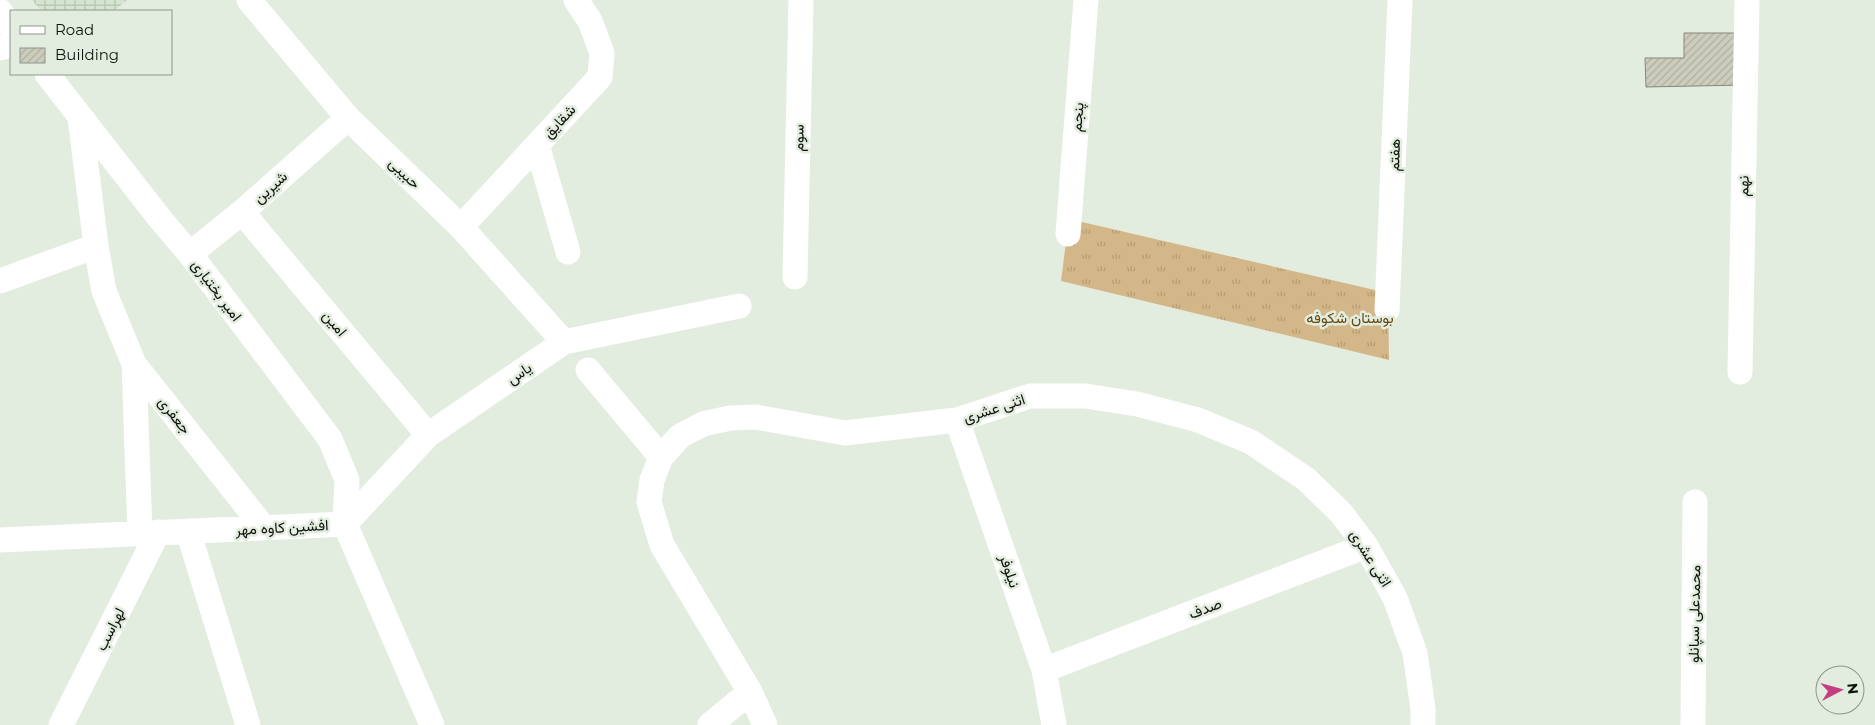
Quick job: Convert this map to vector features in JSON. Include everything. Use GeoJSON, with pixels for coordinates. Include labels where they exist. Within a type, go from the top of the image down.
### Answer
{"type":"FeatureCollection","features":[{"type":"Feature","properties":{"kind":"street","name":"حبیبی"},"geometry":{"type":"LineString","coordinates":[[249,0],[348,118],[461,227],[564,342]]}},
{"type":"Feature","properties":{"kind":"street","name":"شقایق"},"geometry":{"type":"LineString","coordinates":[[461,227],[600,76],[602,53],[590,21],[576,0]]}},
{"type":"Feature","properties":{"kind":"street","name":"سوم"},"geometry":{"type":"LineString","coordinates":[[794,277],[801,0]]}},
{"type":"Feature","properties":{"kind":"street","name":"پنجم"},"geometry":{"type":"LineString","coordinates":[[1068,234],[1086,0]]}},
{"type":"Feature","properties":{"kind":"street","name":"هفتم"},"geometry":{"type":"LineString","coordinates":[[1387,310],[1400,0]]}},
{"type":"Feature","properties":{"kind":"street","name":"نهم"},"geometry":{"type":"LineString","coordinates":[[1740,372],[1747,0]]}},
{"type":"Feature","properties":{"kind":"street"},"geometry":{"type":"LineString","coordinates":[[0,11],[10,26]]}},
{"type":"Feature","properties":{"kind":"street","name":"امیر بختیاری"},"geometry":{"type":"LineString","coordinates":[[47,75],[190,254],[330,439],[347,480],[345,524]]}},
{"type":"Feature","properties":{"kind":"street","name":"جعفری"},"geometry":{"type":"LineString","coordinates":[[80,117],[96,246],[104,291],[134,364],[264,528]]}},
{"type":"Feature","properties":{"kind":"street","name":"شیرین"},"geometry":{"type":"LineString","coordinates":[[190,254],[242,212],[348,118]]}},
{"type":"Feature","properties":{"kind":"street"},"geometry":{"type":"LineString","coordinates":[[537,145],[568,252]]}},
{"type":"Feature","properties":{"kind":"street","name":"امین"},"geometry":{"type":"LineString","coordinates":[[242,212],[428,435]]}},
{"type":"Feature","properties":{"kind":"street"},"geometry":{"type":"LineString","coordinates":[[0,282],[96,246]]}},
{"type":"Feature","properties":{"kind":"street","name":"یاس"},"geometry":{"type":"LineString","coordinates":[[345,524],[428,435],[564,342],[739,306]]}},
{"type":"Feature","properties":{"kind":"street","name":"لهراسب"},"geometry":{"type":"LineString","coordinates":[[62,725],[149,533],[134,364]]}},
{"type":"Feature","properties":{"kind":"street"},"geometry":{"type":"LineString","coordinates":[[588,370],[661,457]]}},
{"type":"Feature","properties":{"kind":"street","name":"اثنی عشری"},"geometry":{"type":"LineString","coordinates":[[750,692],[662,545],[649,502],[652,480],[661,457],[680,436],[704,424],[730,418],[756,417],[845,433],[957,420],[1030,396],[1085,396],[1137,404],[1198,420],[1251,442],[1306,478],[1341,513],[1366,546],[1395,598],[1415,653],[1424,709],[1423,725]]}},
{"type":"Feature","properties":{"kind":"street","name":"نیلوفر"},"geometry":{"type":"LineString","coordinates":[[957,420],[1044,670],[1054,725]]}},
{"type":"Feature","properties":{"kind":"street","name":"محمدعلی سپانلو"},"geometry":{"type":"LineString","coordinates":[[1693,725],[1695,502]]}},
{"type":"Feature","properties":{"kind":"street","name":"افشین کاوه مهر"},"geometry":{"type":"LineString","coordinates":[[0,540],[345,524],[432,725]]}},
{"type":"Feature","properties":{"kind":"street"},"geometry":{"type":"LineString","coordinates":[[188,531],[248,725]]}},
{"type":"Feature","properties":{"kind":"street","name":"صدف"},"geometry":{"type":"LineString","coordinates":[[1044,670],[1366,546]]}},
{"type":"Feature","properties":{"kind":"street"},"geometry":{"type":"LineString","coordinates":[[710,725],[750,692],[765,725]]}},
{"type":"Feature","properties":{"kind":"shaded area"},"geometry":{"type":"Polygon","coordinates":[[[32,0],[127,0],[115,10],[40,10],[32,0]]]}},
{"type":"Feature","properties":{"kind":"green space","name":"بوستان شکوفه"},"geometry":{"type":"Polygon","coordinates":[[[1069,219],[1388,293],[1389,360],[1061,281],[1069,219]]]}},
{"type":"Feature","properties":{"kind":"building"},"geometry":{"type":"Polygon","coordinates":[[[1684,33],[1743,33],[1744,85],[1646,87],[1645,58],[1684,58],[1684,33]]]}}]}
